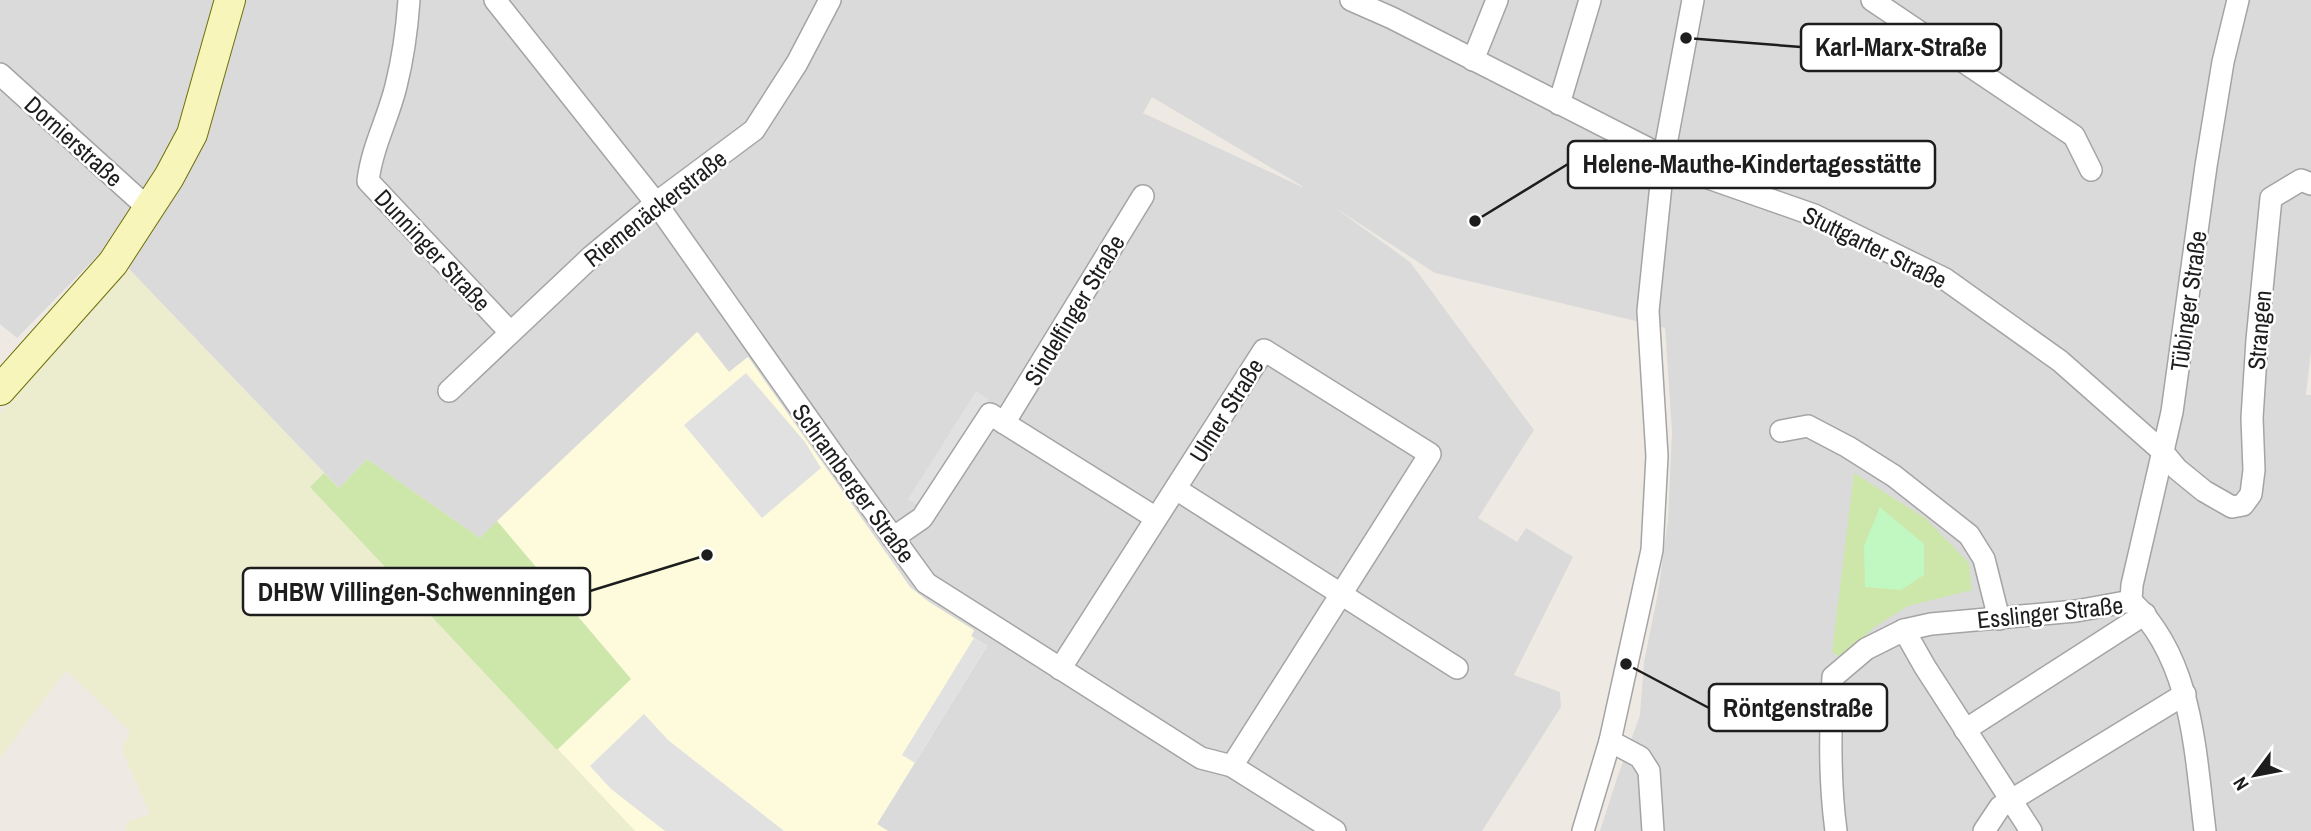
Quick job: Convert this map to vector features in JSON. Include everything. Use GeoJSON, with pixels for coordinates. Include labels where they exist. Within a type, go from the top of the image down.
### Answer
{"type":"FeatureCollection","features":[{"type":"Feature","properties":{"kind":"street","name":"Dunninger Straße"},"geometry":{"type":"LineString","coordinates":[[409,0],[407,29],[396,88],[370,161],[368,181],[510,332]]}},
{"type":"Feature","properties":{"kind":"street","name":"Schramberger Straße"},"geometry":{"type":"LineString","coordinates":[[495,0],[656,203],[926,583],[1201,758],[1232,766],[1335,831]]}},
{"type":"Feature","properties":{"kind":"street","name":"Riemenäckerstraße"},"geometry":{"type":"LineString","coordinates":[[449,391],[592,256],[656,203],[754,130],[797,63],[830,0]]}},
{"type":"Feature","properties":{"kind":"street","name":"Stuttgarter Straße"},"geometry":{"type":"LineString","coordinates":[[1350,0],[1395,9],[1473,60],[1700,175],[1814,215],[1945,279],[2060,361],[2204,491],[2232,507],[2243,505]]}},
{"type":"Feature","properties":{"kind":"street"},"geometry":{"type":"LineString","coordinates":[[1473,60],[1497,0]]}},
{"type":"Feature","properties":{"kind":"street"},"geometry":{"type":"LineString","coordinates":[[1559,104],[1590,0]]}},
{"type":"Feature","properties":{"kind":"street"},"geometry":{"type":"LineString","coordinates":[[1583,831],[1610,741],[1652,550],[1657,456],[1648,311],[1664,155],[1693,0]]}},
{"type":"Feature","properties":{"kind":"street"},"geometry":{"type":"LineString","coordinates":[[1872,0],[2074,136],[2091,170]]}},
{"type":"Feature","properties":{"kind":"street","name":"Tübinger Straße"},"geometry":{"type":"LineString","coordinates":[[2138,607],[2132,585],[2172,412],[2206,166],[2236,2]]}},
{"type":"Feature","properties":{"kind":"street"},"geometry":{"type":"LineString","coordinates":[[0,390],[113,263],[169,177],[192,134],[225,3]]}},
{"type":"Feature","properties":{"kind":"street","name":"Dornierstraße"},"geometry":{"type":"LineString","coordinates":[[0,74],[148,208]]}},
{"type":"Feature","properties":{"kind":"street","name":"Strangen"},"geometry":{"type":"LineString","coordinates":[[2243,505],[2251,494],[2254,470],[2252,418],[2256,353],[2271,198],[2301,180],[2311,184]]}},
{"type":"Feature","properties":{"kind":"street","name":"Sindelfinger Straße"},"geometry":{"type":"LineString","coordinates":[[1004,423],[1143,196]]}},
{"type":"Feature","properties":{"kind":"street","name":"Ulmer Straße"},"geometry":{"type":"LineString","coordinates":[[1060,669],[1264,350],[1430,454],[1232,766]]}},
{"type":"Feature","properties":{"kind":"street"},"geometry":{"type":"LineString","coordinates":[[893,538],[922,518],[990,414],[1156,518]]}},
{"type":"Feature","properties":{"kind":"street"},"geometry":{"type":"LineString","coordinates":[[1781,431],[1808,426],[1848,447],[1894,476],[1960,527],[1969,535],[1984,559],[1999,619]]}},
{"type":"Feature","properties":{"kind":"street"},"geometry":{"type":"LineString","coordinates":[[1176,489],[1457,668]]}},
{"type":"Feature","properties":{"kind":"street"},"geometry":{"type":"LineString","coordinates":[[1965,730],[2138,607]]}},
{"type":"Feature","properties":{"kind":"street","name":"Esslinger Straße"},"geometry":{"type":"LineString","coordinates":[[1836,831],[1829,741],[1833,677],[1866,649],[1904,630],[1931,624],[2138,607],[2161,639],[2185,694],[2206,831]]}},
{"type":"Feature","properties":{"kind":"street"},"geometry":{"type":"LineString","coordinates":[[1904,630],[2031,831]]}},
{"type":"Feature","properties":{"kind":"street"},"geometry":{"type":"LineString","coordinates":[[1984,831],[2000,807],[2185,694]]}},
{"type":"Feature","properties":{"kind":"street"},"geometry":{"type":"LineString","coordinates":[[1610,741],[1640,757],[1649,771],[1653,831]]}},
{"type":"Feature","properties":{"kind":"shaded area"},"geometry":{"type":"Polygon","coordinates":[[[0,0],[2311,0],[2311,351],[2306,395],[2311,395],[2311,831],[1600,831],[1640,715],[1644,662],[1658,593],[1668,520],[1672,432],[1665,328],[1435,273],[1334,207],[1410,262],[1534,430],[1478,518],[1517,542],[1526,528],[1573,557],[1514,675],[1560,692],[1561,707],[1482,831],[888,831],[877,824],[987,646],[971,636],[974,631],[910,587],[748,357],[729,372],[698,332],[480,538],[367,459],[339,488],[107,246],[17,338],[0,324],[0,0]],[[1152,97],[1143,113],[1302,187],[1152,97]]]}},
{"type":"Feature","properties":{"kind":"shaded area"},"geometry":{"type":"Polygon","coordinates":[[[697,332],[729,372],[748,357],[910,587],[974,630],[971,636],[987,646],[877,824],[888,831],[635,831],[557,750],[631,679],[497,521],[697,332]]]}},
{"type":"Feature","properties":{"kind":"shaded area"},"geometry":{"type":"Polygon","coordinates":[[[746,373],[805,442],[821,468],[762,518],[684,425],[746,373]]]}},
{"type":"Feature","properties":{"kind":"shaded area"},"geometry":{"type":"Polygon","coordinates":[[[976,391],[989,399],[921,507],[908,499],[976,391]]]}},
{"type":"Feature","properties":{"kind":"shaded area"},"geometry":{"type":"Polygon","coordinates":[[[974,638],[987,646],[915,763],[902,755],[974,638]]]}},
{"type":"Feature","properties":{"kind":"shaded area"},"geometry":{"type":"Polygon","coordinates":[[[644,714],[668,740],[784,831],[665,831],[611,789],[590,766],[644,714]]]}},
{"type":"Feature","properties":{"kind":"green space"},"geometry":{"type":"Polygon","coordinates":[[[128,268],[324,473],[311,487],[635,831],[126,831],[127,822],[150,814],[122,750],[130,731],[66,670],[0,758],[0,414],[128,268]]]}},
{"type":"Feature","properties":{"kind":"green space"},"geometry":{"type":"Polygon","coordinates":[[[367,459],[480,538],[497,521],[631,679],[557,750],[310,487],[324,473],[339,488],[367,459]]]}},
{"type":"Feature","properties":{"kind":"green space"},"geometry":{"type":"Polygon","coordinates":[[[1854,473],[1925,518],[1969,563],[1972,590],[1908,606],[1873,628],[1841,658],[1832,652],[1854,473]]]}},
{"type":"Feature","properties":{"kind":"green space"},"geometry":{"type":"Polygon","coordinates":[[[1880,507],[1924,544],[1924,575],[1901,590],[1865,587],[1864,546],[1880,507]]]}},
{"type":"Feature","properties":{"kind":"place","name":"Karl-Marx-Straße"},"geometry":{"type":"Point","coordinates":[1686,38]}},
{"type":"Feature","properties":{"kind":"place","name":"Helene-Mauthe-Kindertagesstätte"},"geometry":{"type":"Point","coordinates":[1475,221]}},
{"type":"Feature","properties":{"kind":"place","name":"DHBW Villingen-Schwenningen"},"geometry":{"type":"Point","coordinates":[707,555]}},
{"type":"Feature","properties":{"kind":"place","name":"Röntgenstraße"},"geometry":{"type":"Point","coordinates":[1626,664]}}]}
